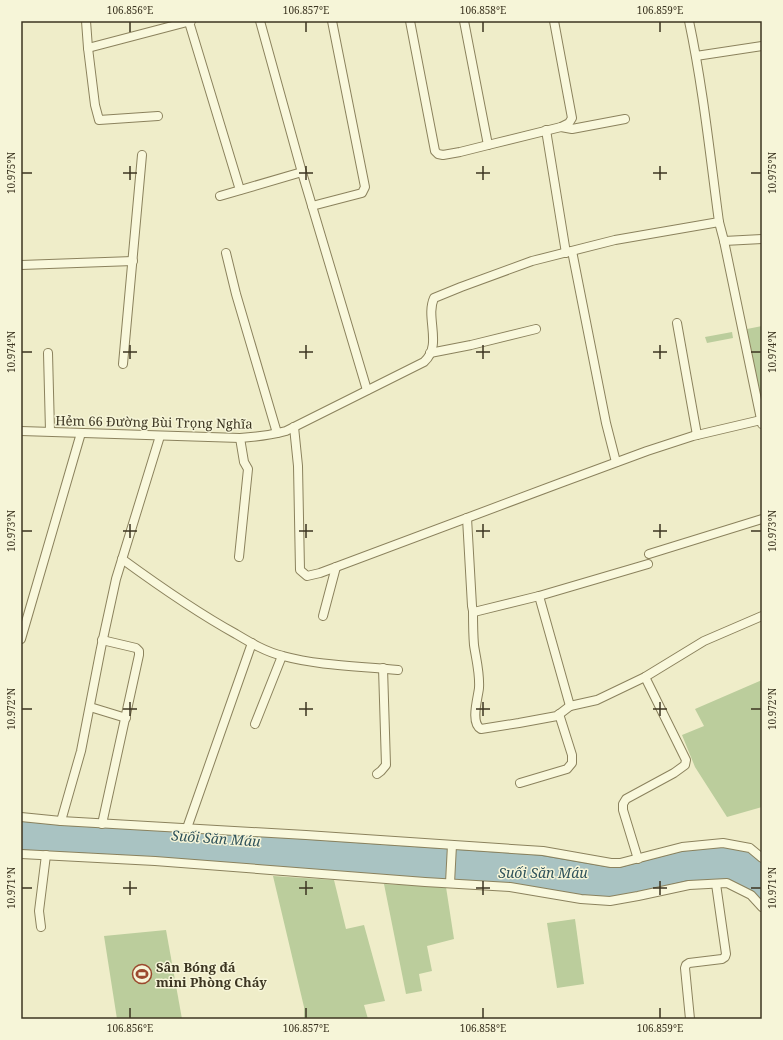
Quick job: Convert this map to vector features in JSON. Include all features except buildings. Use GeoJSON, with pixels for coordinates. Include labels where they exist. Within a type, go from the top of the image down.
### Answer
{"type":"FeatureCollection","features":[{"type":"Feature","properties":{"kind":"street"},"geometry":{"type":"LineString","coordinates":[[86,21],[95,104],[99,120],[158,116]]}},
{"type":"Feature","properties":{"kind":"street"},"geometry":{"type":"LineString","coordinates":[[88,48],[190,21],[240,190]]}},
{"type":"Feature","properties":{"kind":"street"},"geometry":{"type":"LineString","coordinates":[[260,21],[302,172],[367,390]]}},
{"type":"Feature","properties":{"kind":"street"},"geometry":{"type":"LineString","coordinates":[[312,206],[362,193],[365,187],[332,21]]}},
{"type":"Feature","properties":{"kind":"street"},"geometry":{"type":"LineString","coordinates":[[410,21],[435,151],[438,154],[443,155],[561,127],[569,123],[572,118],[554,21]]}},
{"type":"Feature","properties":{"kind":"street"},"geometry":{"type":"LineString","coordinates":[[464,21],[488,145]]}},
{"type":"Feature","properties":{"kind":"street"},"geometry":{"type":"LineString","coordinates":[[294,427],[298,466],[300,570],[307,576],[320,573],[647,451],[697,435],[762,422],[719,222],[696,56],[689,21]]}},
{"type":"Feature","properties":{"kind":"street"},"geometry":{"type":"LineString","coordinates":[[696,56],[762,46]]}},
{"type":"Feature","properties":{"kind":"street"},"geometry":{"type":"LineString","coordinates":[[561,127],[572,129],[625,119]]}},
{"type":"Feature","properties":{"kind":"street"},"geometry":{"type":"LineString","coordinates":[[546,130],[569,252],[606,423],[616,462]]}},
{"type":"Feature","properties":{"kind":"street"},"geometry":{"type":"LineString","coordinates":[[123,364],[142,155]]}},
{"type":"Feature","properties":{"kind":"street"},"geometry":{"type":"LineString","coordinates":[[220,196],[302,172]]}},
{"type":"Feature","properties":{"kind":"street"},"geometry":{"type":"LineString","coordinates":[[430,353],[433,346],[432,306],[434,298],[532,261],[615,240],[719,222]]}},
{"type":"Feature","properties":{"kind":"street"},"geometry":{"type":"LineString","coordinates":[[724,241],[762,239]]}},
{"type":"Feature","properties":{"kind":"street"},"geometry":{"type":"LineString","coordinates":[[226,253],[236,294],[277,433]]}},
{"type":"Feature","properties":{"kind":"street"},"geometry":{"type":"LineString","coordinates":[[21,265],[133,261]]}},
{"type":"Feature","properties":{"kind":"street"},"geometry":{"type":"LineString","coordinates":[[677,323],[697,435]]}},
{"type":"Feature","properties":{"kind":"street"},"geometry":{"type":"LineString","coordinates":[[430,353],[471,345],[536,329]]}},
{"type":"Feature","properties":{"kind":"street"},"geometry":{"type":"LineString","coordinates":[[48,353],[50,432]]}},
{"type":"Feature","properties":{"kind":"street","name":"Hẻm 66 Đường Bùi Trọng Nghĩa"},"geometry":{"type":"LineString","coordinates":[[21,430],[240,438],[277,433],[294,427],[424,362],[430,353]]}},
{"type":"Feature","properties":{"kind":"street"},"geometry":{"type":"LineString","coordinates":[[21,639],[81,433]]}},
{"type":"Feature","properties":{"kind":"street"},"geometry":{"type":"LineString","coordinates":[[61,821],[81,751],[102,640],[116,579],[160,436]]}},
{"type":"Feature","properties":{"kind":"street"},"geometry":{"type":"LineString","coordinates":[[239,556],[248,469],[244,462],[240,438]]}},
{"type":"Feature","properties":{"kind":"street"},"geometry":{"type":"LineString","coordinates":[[467,518],[473,611],[472,629],[479,676],[479,690],[475,715],[476,724],[481,729],[557,716],[570,706],[597,700],[645,677],[704,641],[762,616]]}},
{"type":"Feature","properties":{"kind":"street"},"geometry":{"type":"LineString","coordinates":[[649,554],[762,519]]}},
{"type":"Feature","properties":{"kind":"street"},"geometry":{"type":"LineString","coordinates":[[122,559],[168,592],[224,628],[263,649],[282,656],[309,661],[398,670]]}},
{"type":"Feature","properties":{"kind":"street"},"geometry":{"type":"LineString","coordinates":[[473,611],[539,596],[648,564]]}},
{"type":"Feature","properties":{"kind":"street"},"geometry":{"type":"LineString","coordinates":[[323,616],[336,567]]}},
{"type":"Feature","properties":{"kind":"street"},"geometry":{"type":"LineString","coordinates":[[539,596],[570,706]]}},
{"type":"Feature","properties":{"kind":"street"},"geometry":{"type":"LineString","coordinates":[[102,640],[136,648],[139,651],[126,718],[102,824]]}},
{"type":"Feature","properties":{"kind":"street"},"geometry":{"type":"LineString","coordinates":[[187,828],[252,643]]}},
{"type":"Feature","properties":{"kind":"street"},"geometry":{"type":"LineString","coordinates":[[255,724],[282,656]]}},
{"type":"Feature","properties":{"kind":"street"},"geometry":{"type":"LineString","coordinates":[[377,774],[386,765],[383,668]]}},
{"type":"Feature","properties":{"kind":"street"},"geometry":{"type":"LineString","coordinates":[[638,859],[623,810],[623,804],[626,799],[674,773],[685,765],[686,760],[645,677]]}},
{"type":"Feature","properties":{"kind":"street"},"geometry":{"type":"LineString","coordinates":[[90,707],[126,718]]}},
{"type":"Feature","properties":{"kind":"street"},"geometry":{"type":"LineString","coordinates":[[520,783],[567,769],[572,764],[572,755],[559,714]]}},
{"type":"Feature","properties":{"kind":"street"},"geometry":{"type":"LineString","coordinates":[[21,817],[102,824],[187,828],[543,851],[611,863],[620,863],[638,859],[682,847],[723,843],[750,848],[762,858]]}},
{"type":"Feature","properties":{"kind":"street"},"geometry":{"type":"LineString","coordinates":[[450,883],[452,845]]}},
{"type":"Feature","properties":{"kind":"street"},"geometry":{"type":"LineString","coordinates":[[21,854],[155,861],[410,881],[510,887],[581,899],[610,901],[688,884],[726,883],[751,895],[762,907]]}},
{"type":"Feature","properties":{"kind":"street"},"geometry":{"type":"LineString","coordinates":[[41,927],[39,914],[46,855]]}},
{"type":"Feature","properties":{"kind":"street"},"geometry":{"type":"LineString","coordinates":[[690,1019],[685,968],[686,965],[689,963],[722,959],[726,954],[716,884]]}},
{"type":"Feature","properties":{"kind":"green space"},"geometry":{"type":"Polygon","coordinates":[[[762,326],[762,394],[759,395],[747,329],[762,326]]]}},
{"type":"Feature","properties":{"kind":"green space"},"geometry":{"type":"Polygon","coordinates":[[[732,332],[733,338],[707,343],[705,337],[732,332]]]}},
{"type":"Feature","properties":{"kind":"green space"},"geometry":{"type":"Polygon","coordinates":[[[762,680],[762,807],[727,817],[695,767],[682,735],[704,726],[695,709],[762,680]]]}},
{"type":"Feature","properties":{"kind":"green space"},"geometry":{"type":"Polygon","coordinates":[[[273,876],[334,880],[346,929],[364,925],[385,1001],[364,1005],[368,1019],[304,1019],[304,1007],[273,876]]]}},
{"type":"Feature","properties":{"kind":"green space"},"geometry":{"type":"Polygon","coordinates":[[[384,884],[446,887],[454,939],[427,946],[432,971],[419,974],[422,991],[406,994],[384,884]]]}},
{"type":"Feature","properties":{"kind":"green space"},"geometry":{"type":"Polygon","coordinates":[[[575,919],[584,984],[557,988],[547,923],[575,919]]]}},
{"type":"Feature","properties":{"kind":"green space","name":"Sân Bóng đá mini Phòng Cháy"},"geometry":{"type":"Polygon","coordinates":[[[166,930],[182,1019],[117,1019],[104,936],[166,930]]]}},
{"type":"Feature","properties":{"kind":"water","name":"Suối Săn Máu"},"geometry":{"type":"Polygon","coordinates":[[[21,821],[60,825],[290,838],[539,855],[609,867],[621,867],[682,851],[722,847],[749,851],[762,863],[762,902],[753,891],[728,880],[686,881],[637,893],[610,897],[581,895],[511,884],[154,857],[21,850],[21,821]]]}},
{"type":"Feature","properties":{"kind":"place","name":"Sân Bóng đá mini Phòng Cháy"},"geometry":{"type":"Point","coordinates":[142,974]}}]}
